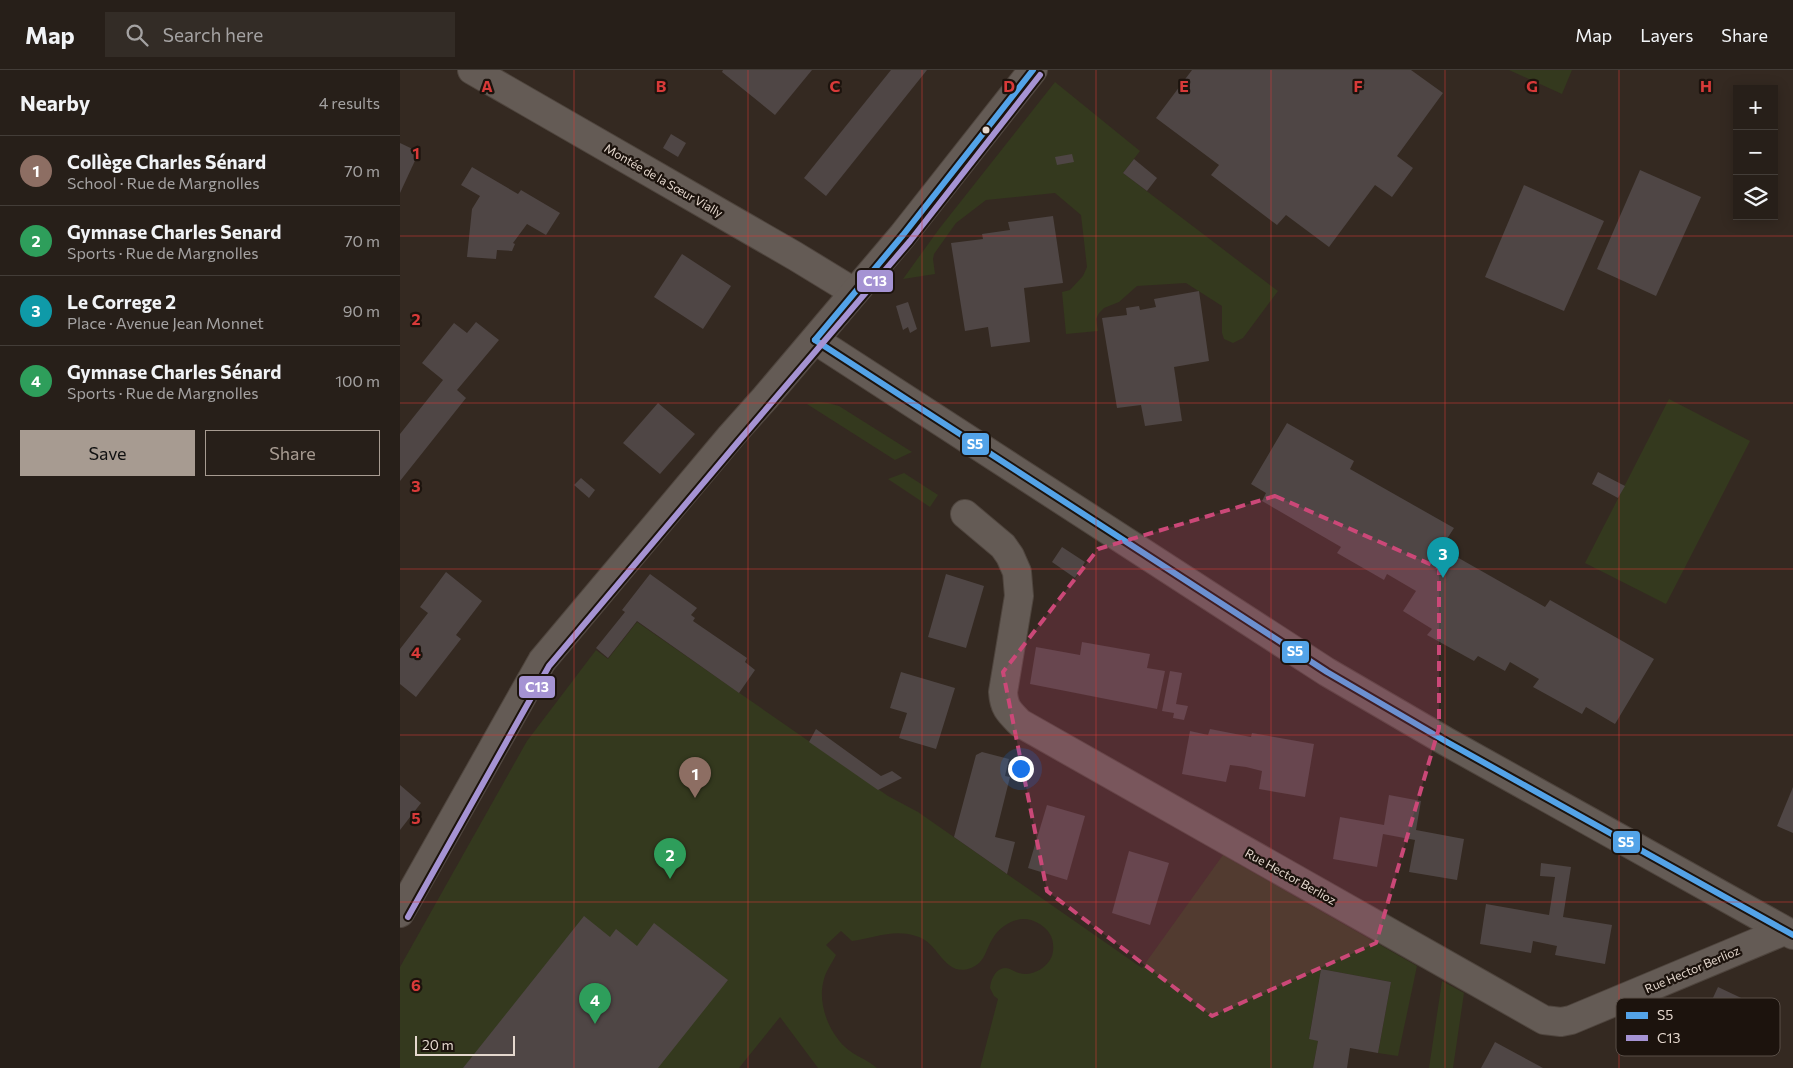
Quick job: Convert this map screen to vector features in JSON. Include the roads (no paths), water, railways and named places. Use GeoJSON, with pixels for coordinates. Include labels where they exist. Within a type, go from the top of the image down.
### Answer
{"type":"FeatureCollection","features":[{"type":"Feature","properties":{"kind":"street","name":"Montée de la Sœur Vially"},"geometry":{"type":"LineString","coordinates":[[472,70],[796,256],[854,292]]}},
{"type":"Feature","properties":{"kind":"street"},"geometry":{"type":"LineString","coordinates":[[400,913],[542,661],[909,228],[1034,70]]}},
{"type":"Feature","properties":{"kind":"street"},"geometry":{"type":"LineString","coordinates":[[815,340],[1327,672],[1421,727],[1788,933]]}},
{"type":"Feature","properties":{"kind":"street","name":"Rue Hector Berlioz"},"geometry":{"type":"LineString","coordinates":[[965,514],[1003,546],[1017,572],[1019,596],[1003,692],[1004,705],[1020,723],[1544,1020],[1561,1022],[1571,1020],[1616,1002]]}},
{"type":"Feature","properties":{"kind":"street","name":"Rue Hector Berlioz"},"geometry":{"type":"LineString","coordinates":[[1626,998],[1788,933]]}},
{"type":"Feature","properties":{"kind":"place","name":"Le Correge 2"},"geometry":{"type":"Point","coordinates":[1443,578]}},
{"type":"Feature","properties":{"kind":"place","name":"Collège Charles Sénard"},"geometry":{"type":"Point","coordinates":[695,798]}},
{"type":"Feature","properties":{"kind":"place","name":"Gymnase Charles Senard"},"geometry":{"type":"Point","coordinates":[670,879]}},
{"type":"Feature","properties":{"kind":"place","name":"Gymnase Charles Sénard"},"geometry":{"type":"Point","coordinates":[595,1024]}}]}
